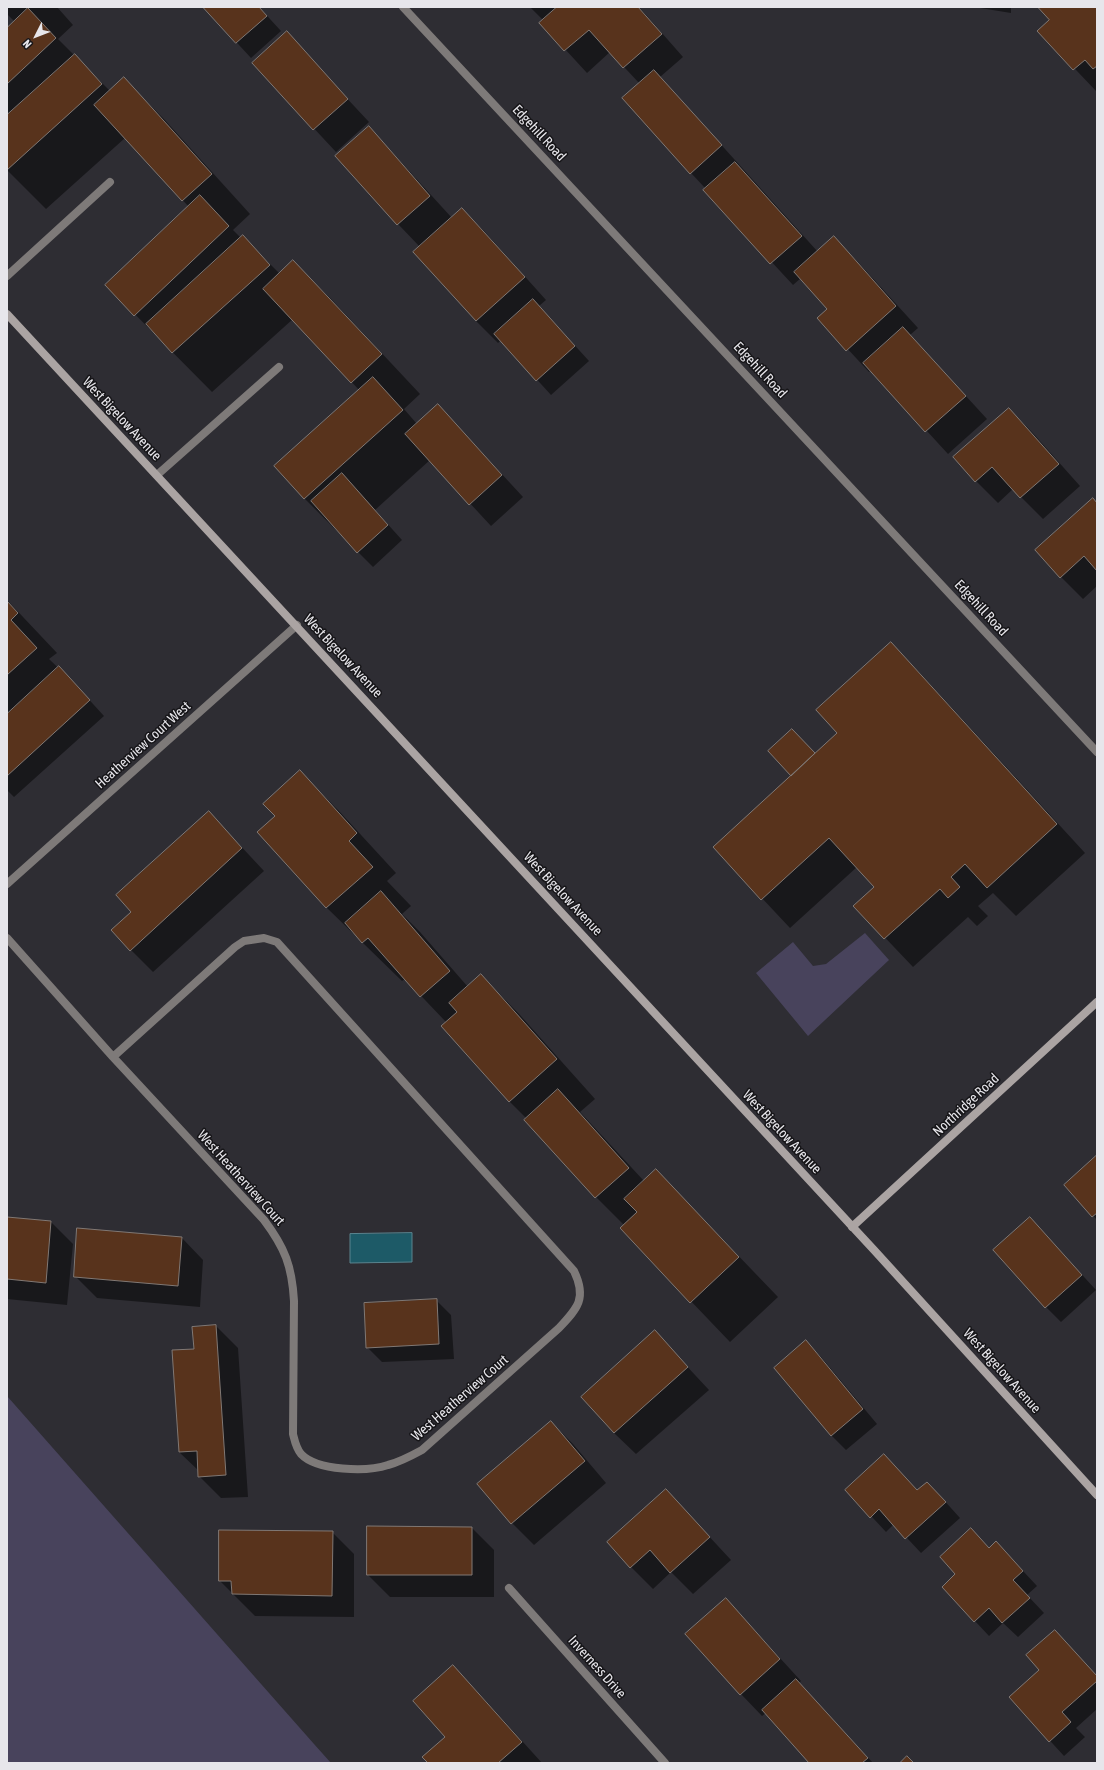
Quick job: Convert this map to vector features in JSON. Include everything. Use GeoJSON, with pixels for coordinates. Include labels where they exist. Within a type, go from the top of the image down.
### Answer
{"type":"FeatureCollection","features":[{"type":"Feature","properties":{"kind":"street","name":"Edgehill Road"},"geometry":{"type":"LineString","coordinates":[[403,7],[1097,752]]}},
{"type":"Feature","properties":{"kind":"street"},"geometry":{"type":"LineString","coordinates":[[7,276],[110,182]]}},
{"type":"Feature","properties":{"kind":"street","name":"West Bigelow Avenue"},"geometry":{"type":"LineString","coordinates":[[7,314],[852,1227],[1097,1495]]}},
{"type":"Feature","properties":{"kind":"street"},"geometry":{"type":"LineString","coordinates":[[157,475],[280,367]]}},
{"type":"Feature","properties":{"kind":"street","name":"Heatherview Court West"},"geometry":{"type":"LineString","coordinates":[[7,884],[297,626]]}},
{"type":"Feature","properties":{"kind":"street"},"geometry":{"type":"LineString","coordinates":[[7,938],[113,1057]]}},
{"type":"Feature","properties":{"kind":"street","name":"West Heatherview Court"},"geometry":{"type":"LineString","coordinates":[[264,938],[277,942],[574,1271],[579,1281],[581,1291],[580,1302],[574,1312],[559,1328],[422,1450],[387,1466],[365,1468],[320,1465],[309,1460],[296,1447],[293,1434],[294,1301],[293,1279],[287,1258],[277,1238],[264,1220],[113,1057],[235,947],[244,941],[264,938]]}},
{"type":"Feature","properties":{"kind":"street","name":"Northridge Road"},"geometry":{"type":"LineString","coordinates":[[852,1227],[1097,1002]]}},
{"type":"Feature","properties":{"kind":"street","name":"Inverness Drive"},"geometry":{"type":"LineString","coordinates":[[509,1588],[665,1763]]}},
{"type":"Feature","properties":{"kind":"shaded area"},"geometry":{"type":"Polygon","coordinates":[[[865,933],[889,960],[808,1036],[756,973],[793,942],[813,966],[826,964],[865,933]]]}},
{"type":"Feature","properties":{"kind":"shaded area"},"geometry":{"type":"Polygon","coordinates":[[[7,1396],[314,1744],[331,1763],[7,1763],[7,1396]]]}},
{"type":"Feature","properties":{"kind":"water"},"geometry":{"type":"Polygon","coordinates":[[[412,1233],[412,1262],[350,1263],[350,1234],[412,1233]]]}},
{"type":"Feature","properties":{"kind":"building"},"geometry":{"type":"Polygon","coordinates":[[[203,7],[259,7],[267,16],[236,43],[203,7]]]}},
{"type":"Feature","properties":{"kind":"building"},"geometry":{"type":"Polygon","coordinates":[[[557,7],[638,7],[662,34],[623,68],[589,30],[564,51],[539,23],[557,7]]]}},
{"type":"Feature","properties":{"kind":"building"},"geometry":{"type":"Polygon","coordinates":[[[1038,7],[1097,7],[1097,66],[1093,69],[1085,60],[1073,70],[1037,31],[1049,20],[1038,7]]]}},
{"type":"Feature","properties":{"kind":"building"},"geometry":{"type":"Polygon","coordinates":[[[28,8],[56,38],[7,84],[7,28],[28,8]]]}},
{"type":"Feature","properties":{"kind":"building"},"geometry":{"type":"Polygon","coordinates":[[[287,31],[348,99],[313,130],[252,63],[287,31]]]}},
{"type":"Feature","properties":{"kind":"building"},"geometry":{"type":"Polygon","coordinates":[[[75,54],[102,84],[7,170],[7,115],[75,54]]]}},
{"type":"Feature","properties":{"kind":"building"},"geometry":{"type":"Polygon","coordinates":[[[654,70],[722,145],[690,174],[622,98],[654,70]]]}},
{"type":"Feature","properties":{"kind":"building"},"geometry":{"type":"Polygon","coordinates":[[[124,77],[212,174],[182,201],[94,105],[124,77]]]}},
{"type":"Feature","properties":{"kind":"building"},"geometry":{"type":"Polygon","coordinates":[[[369,126],[430,196],[397,225],[335,156],[369,126]]]}},
{"type":"Feature","properties":{"kind":"building"},"geometry":{"type":"Polygon","coordinates":[[[735,162],[802,236],[770,264],[703,190],[735,162]]]}},
{"type":"Feature","properties":{"kind":"building"},"geometry":{"type":"Polygon","coordinates":[[[200,195],[229,226],[134,316],[105,285],[200,195]]]}},
{"type":"Feature","properties":{"kind":"building"},"geometry":{"type":"Polygon","coordinates":[[[462,208],[525,277],[476,321],[413,252],[462,208]]]}},
{"type":"Feature","properties":{"kind":"building"},"geometry":{"type":"Polygon","coordinates":[[[243,235],[270,265],[172,353],[146,324],[243,235]]]}},
{"type":"Feature","properties":{"kind":"building"},"geometry":{"type":"Polygon","coordinates":[[[834,236],[896,306],[846,351],[817,318],[827,309],[794,272],[834,236]]]}},
{"type":"Feature","properties":{"kind":"building"},"geometry":{"type":"Polygon","coordinates":[[[293,260],[382,354],[351,383],[263,289],[293,260]]]}},
{"type":"Feature","properties":{"kind":"building"},"geometry":{"type":"Polygon","coordinates":[[[533,299],[575,346],[536,381],[494,334],[533,299]]]}},
{"type":"Feature","properties":{"kind":"building"},"geometry":{"type":"Polygon","coordinates":[[[903,327],[966,396],[925,432],[863,363],[903,327]]]}},
{"type":"Feature","properties":{"kind":"building"},"geometry":{"type":"Polygon","coordinates":[[[373,377],[403,410],[304,499],[274,466],[373,377]]]}},
{"type":"Feature","properties":{"kind":"building"},"geometry":{"type":"Polygon","coordinates":[[[438,404],[502,475],[469,505],[405,434],[438,404]]]}},
{"type":"Feature","properties":{"kind":"building"},"geometry":{"type":"Polygon","coordinates":[[[1009,408],[1059,464],[1020,498],[992,467],[975,482],[953,457],[1009,408]]]}},
{"type":"Feature","properties":{"kind":"building"},"geometry":{"type":"Polygon","coordinates":[[[342,473],[388,525],[357,553],[311,501],[342,473]]]}},
{"type":"Feature","properties":{"kind":"building"},"geometry":{"type":"Polygon","coordinates":[[[1093,498],[1097,503],[1097,571],[1084,556],[1060,578],[1035,550],[1093,498]]]}},
{"type":"Feature","properties":{"kind":"building"},"geometry":{"type":"Polygon","coordinates":[[[7,601],[18,613],[11,620],[37,648],[7,675],[7,601]]]}},
{"type":"Feature","properties":{"kind":"building"},"geometry":{"type":"Polygon","coordinates":[[[891,642],[1057,824],[987,888],[965,864],[951,877],[960,887],[948,898],[940,889],[884,939],[853,906],[874,887],[829,838],[761,900],[713,847],[837,733],[816,710],[891,642]]]}},
{"type":"Feature","properties":{"kind":"building"},"geometry":{"type":"Polygon","coordinates":[[[59,666],[90,700],[7,776],[7,714],[59,666]]]}},
{"type":"Feature","properties":{"kind":"building"},"geometry":{"type":"Polygon","coordinates":[[[792,729],[815,753],[791,776],[768,751],[792,729]]]}},
{"type":"Feature","properties":{"kind":"building"},"geometry":{"type":"Polygon","coordinates":[[[300,770],[357,833],[349,841],[373,867],[326,908],[257,832],[275,816],[263,804],[300,770]]]}},
{"type":"Feature","properties":{"kind":"building"},"geometry":{"type":"Polygon","coordinates":[[[209,811],[242,848],[130,951],[111,930],[131,912],[116,895],[209,811]]]}},
{"type":"Feature","properties":{"kind":"building"},"geometry":{"type":"Polygon","coordinates":[[[381,891],[450,971],[420,997],[368,938],[362,943],[345,923],[381,891]]]}},
{"type":"Feature","properties":{"kind":"building"},"geometry":{"type":"Polygon","coordinates":[[[481,974],[557,1059],[509,1102],[441,1026],[457,1012],[449,1003],[481,974]]]}},
{"type":"Feature","properties":{"kind":"building"},"geometry":{"type":"Polygon","coordinates":[[[558,1089],[629,1168],[595,1198],[524,1120],[558,1089]]]}},
{"type":"Feature","properties":{"kind":"building"},"geometry":{"type":"Polygon","coordinates":[[[1097,1155],[1097,1213],[1092,1217],[1064,1185],[1097,1155]]]}},
{"type":"Feature","properties":{"kind":"building"},"geometry":{"type":"Polygon","coordinates":[[[656,1169],[739,1257],[690,1303],[620,1228],[637,1212],[624,1199],[656,1169]]]}},
{"type":"Feature","properties":{"kind":"building"},"geometry":{"type":"Polygon","coordinates":[[[7,1217],[51,1221],[46,1283],[7,1279],[7,1217]]]}},
{"type":"Feature","properties":{"kind":"building"},"geometry":{"type":"Polygon","coordinates":[[[1030,1217],[1082,1275],[1045,1308],[993,1250],[1030,1217]]]}},
{"type":"Feature","properties":{"kind":"building"},"geometry":{"type":"Polygon","coordinates":[[[77,1228],[182,1237],[178,1286],[74,1277],[77,1228]]]}},
{"type":"Feature","properties":{"kind":"building"},"geometry":{"type":"Polygon","coordinates":[[[437,1299],[439,1344],[366,1348],[364,1303],[437,1299]]]}},
{"type":"Feature","properties":{"kind":"building"},"geometry":{"type":"Polygon","coordinates":[[[216,1325],[226,1475],[198,1477],[197,1451],[179,1452],[172,1350],[194,1349],[192,1327],[216,1325]]]}},
{"type":"Feature","properties":{"kind":"building"},"geometry":{"type":"Polygon","coordinates":[[[655,1330],[688,1367],[614,1433],[581,1397],[655,1330]]]}},
{"type":"Feature","properties":{"kind":"building"},"geometry":{"type":"Polygon","coordinates":[[[806,1340],[863,1409],[831,1436],[774,1368],[806,1340]]]}},
{"type":"Feature","properties":{"kind":"building"},"geometry":{"type":"Polygon","coordinates":[[[551,1421],[585,1461],[511,1524],[477,1484],[551,1421]]]}},
{"type":"Feature","properties":{"kind":"building"},"geometry":{"type":"Polygon","coordinates":[[[884,1454],[917,1490],[927,1482],[946,1502],[905,1539],[879,1509],[870,1518],[845,1490],[884,1454]]]}},
{"type":"Feature","properties":{"kind":"building"},"geometry":{"type":"Polygon","coordinates":[[[666,1489],[710,1537],[670,1573],[650,1550],[630,1568],[607,1542],[666,1489]]]}},
{"type":"Feature","properties":{"kind":"building"},"geometry":{"type":"Polygon","coordinates":[[[367,1526],[472,1527],[472,1575],[367,1575],[367,1526]]]}},
{"type":"Feature","properties":{"kind":"building"},"geometry":{"type":"Polygon","coordinates":[[[971,1528],[989,1548],[996,1541],[1023,1571],[1013,1580],[1030,1598],[1002,1623],[989,1608],[974,1622],[942,1587],[955,1574],[940,1557],[971,1528]]]}},
{"type":"Feature","properties":{"kind":"building"},"geometry":{"type":"Polygon","coordinates":[[[219,1530],[333,1531],[332,1596],[232,1594],[231,1581],[219,1581],[219,1530]]]}},
{"type":"Feature","properties":{"kind":"building"},"geometry":{"type":"Polygon","coordinates":[[[726,1598],[780,1659],[740,1695],[685,1634],[726,1598]]]}},
{"type":"Feature","properties":{"kind":"building"},"geometry":{"type":"Polygon","coordinates":[[[1055,1630],[1097,1676],[1097,1681],[1062,1712],[1071,1722],[1049,1742],[1009,1697],[1039,1670],[1026,1655],[1055,1630]]]}},
{"type":"Feature","properties":{"kind":"building"},"geometry":{"type":"Polygon","coordinates":[[[453,1665],[522,1742],[498,1763],[428,1763],[422,1757],[445,1737],[413,1701],[453,1665]]]}},
{"type":"Feature","properties":{"kind":"building"},"geometry":{"type":"Polygon","coordinates":[[[796,1679],[868,1758],[862,1763],[809,1763],[762,1710],[796,1679]]]}},
{"type":"Feature","properties":{"kind":"building"},"geometry":{"type":"Polygon","coordinates":[[[907,1756],[914,1763],[900,1763],[907,1756]]]}}]}
